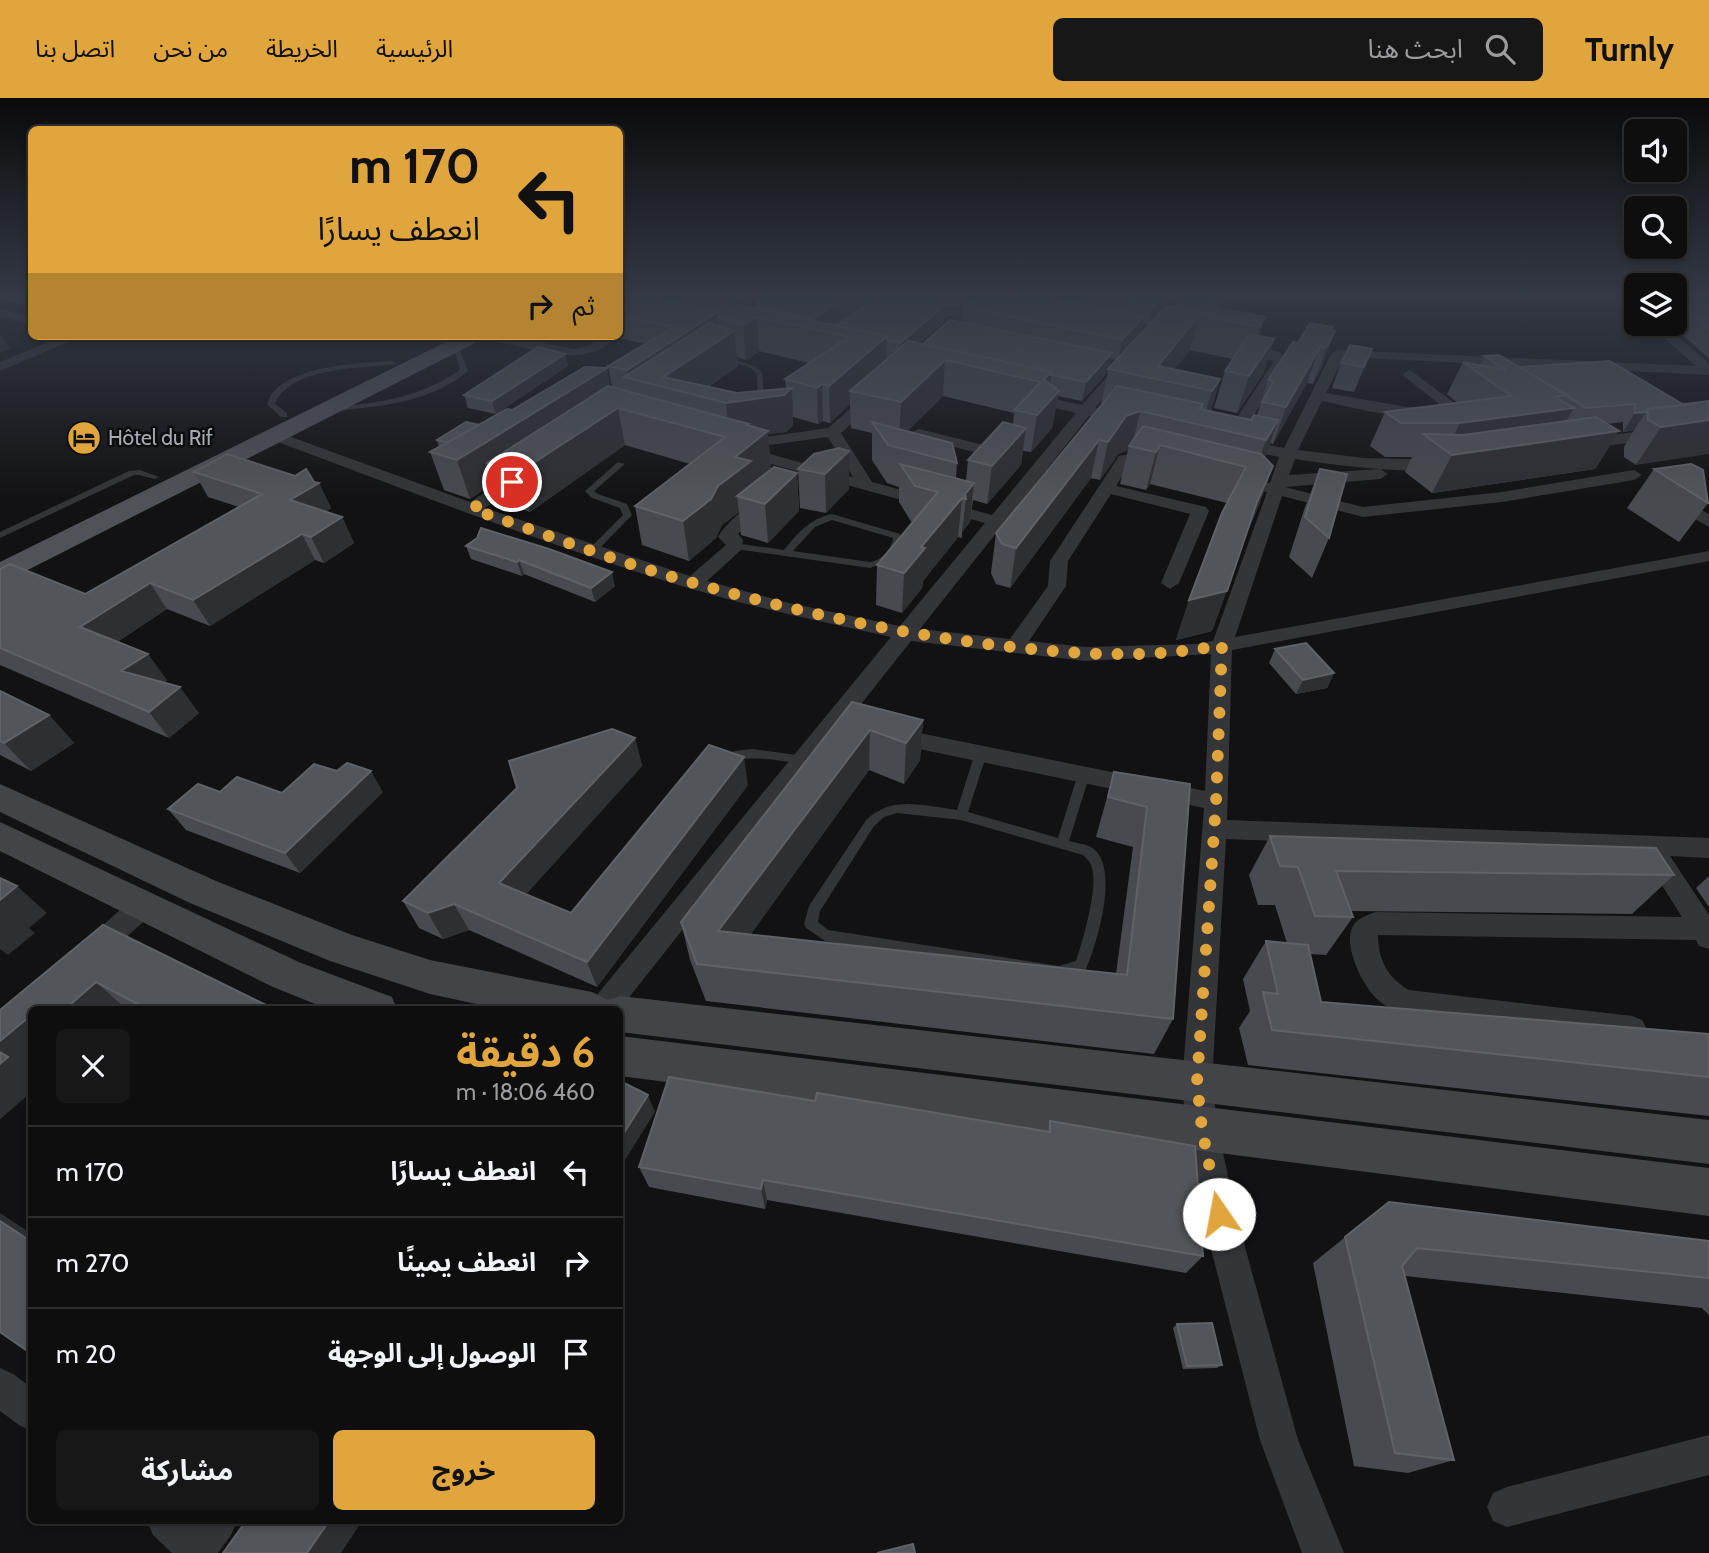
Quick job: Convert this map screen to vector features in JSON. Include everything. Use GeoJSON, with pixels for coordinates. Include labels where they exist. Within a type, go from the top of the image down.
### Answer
{"type":"FeatureCollection","features":[{"type":"Feature","properties":{"kind":"main road"},"geometry":{"type":"LineString","coordinates":[[0,573],[390,365]]}},
{"type":"Feature","properties":{"kind":"main road"},"geometry":{"type":"LineString","coordinates":[[0,551],[155,477],[280,425],[327,410],[411,365]]}},
{"type":"Feature","properties":{"kind":"street"},"geometry":{"type":"LineString","coordinates":[[605,1006],[907,634],[1085,411],[1118,365]]}},
{"type":"Feature","properties":{"kind":"street"},"geometry":{"type":"LineString","coordinates":[[1278,365],[1223,440],[1288,455],[1411,466],[1456,463]]}},
{"type":"Feature","properties":{"kind":"street"},"geometry":{"type":"LineString","coordinates":[[1323,1553],[1279,1440],[1219,1214],[1202,1129],[1197,1082],[1216,802],[1222,645],[1288,455],[1333,365]]}},
{"type":"Feature","properties":{"kind":"street"},"geometry":{"type":"LineString","coordinates":[[1352,365],[1397,372],[1466,368],[1709,370]]}},
{"type":"Feature","properties":{"kind":"street"},"geometry":{"type":"LineString","coordinates":[[1443,365],[1466,368]]}},
{"type":"Feature","properties":{"kind":"street"},"geometry":{"type":"LineString","coordinates":[[1317,396],[1417,412],[1446,411],[1454,408],[1397,372]]}},
{"type":"Feature","properties":{"kind":"street"},"geometry":{"type":"LineString","coordinates":[[884,387],[833,432],[725,446],[996,521]]}},
{"type":"Feature","properties":{"kind":"street"},"geometry":{"type":"LineString","coordinates":[[1007,393],[1137,422]]}},
{"type":"Feature","properties":{"kind":"street"},"geometry":{"type":"LineString","coordinates":[[280,425],[424,492],[592,551],[694,583],[788,608],[907,634],[1085,654],[1196,650],[1709,556]]}},
{"type":"Feature","properties":{"kind":"street"},"geometry":{"type":"LineString","coordinates":[[1709,427],[1576,442],[1709,522]]}},
{"type":"Feature","properties":{"kind":"street"},"geometry":{"type":"LineString","coordinates":[[833,432],[866,485]]}},
{"type":"Feature","properties":{"kind":"street"},"geometry":{"type":"LineString","coordinates":[[919,434],[1043,463]]}},
{"type":"Feature","properties":{"kind":"street"},"geometry":{"type":"LineString","coordinates":[[1015,647],[1057,586],[1059,561],[1125,458],[1141,457],[1168,464]]}},
{"type":"Feature","properties":{"kind":"street"},"geometry":{"type":"LineString","coordinates":[[472,509],[536,466]]}},
{"type":"Feature","properties":{"kind":"street"},"geometry":{"type":"LineString","coordinates":[[1250,483],[1279,485],[1393,473],[1411,466]]}},
{"type":"Feature","properties":{"kind":"street"},"geometry":{"type":"LineString","coordinates":[[694,583],[735,546],[734,540],[727,537],[730,531],[806,468]]}},
{"type":"Feature","properties":{"kind":"street"},"geometry":{"type":"LineString","coordinates":[[424,492],[447,478]]}},
{"type":"Feature","properties":{"kind":"street"},"geometry":{"type":"LineString","coordinates":[[1279,485],[1347,509],[1371,511],[1645,482]]}},
{"type":"Feature","properties":{"kind":"street"},"geometry":{"type":"LineString","coordinates":[[1105,488],[1200,511],[1170,583]]}},
{"type":"Feature","properties":{"kind":"street"},"geometry":{"type":"LineString","coordinates":[[834,723],[1216,802]]}},
{"type":"Feature","properties":{"kind":"street"},"geometry":{"type":"LineString","coordinates":[[0,797],[203,892],[344,949],[430,977],[572,1006]]}},
{"type":"Feature","properties":{"kind":"street"},"geometry":{"type":"LineString","coordinates":[[1214,829],[1709,848]]}},
{"type":"Feature","properties":{"kind":"street"},"geometry":{"type":"LineString","coordinates":[[0,835],[287,975],[367,1006]]}},
{"type":"Feature","properties":{"kind":"street"},"geometry":{"type":"LineString","coordinates":[[1650,846],[1707,932]]}},
{"type":"Feature","properties":{"kind":"street"},"geometry":{"type":"LineString","coordinates":[[72,968],[144,905]]}},
{"type":"Feature","properties":{"kind":"street"},"geometry":{"type":"LineString","coordinates":[[1654,1031],[1405,1002],[1392,996],[1370,969],[1364,952],[1365,930],[1376,923],[1707,932]]}},
{"type":"Feature","properties":{"kind":"street"},"geometry":{"type":"LineString","coordinates":[[623,1014],[1709,1142]]}},
{"type":"Feature","properties":{"kind":"street"},"geometry":{"type":"LineString","coordinates":[[623,1056],[1709,1192]]}},
{"type":"Feature","properties":{"kind":"street"},"geometry":{"type":"LineString","coordinates":[[0,1387],[28,1409]]}},
{"type":"Feature","properties":{"kind":"street"},"geometry":{"type":"LineString","coordinates":[[1507,1507],[1709,1455]]}},
{"type":"Feature","properties":{"kind":"street"},"geometry":{"type":"LineString","coordinates":[[173,1524],[203,1540]]}},
{"type":"Feature","properties":{"kind":"lane"},"geometry":{"type":"LineString","coordinates":[[747,365],[760,373],[762,406]]}},
{"type":"Feature","properties":{"kind":"lane"},"geometry":{"type":"LineString","coordinates":[[592,551],[628,515],[624,506],[595,496],[589,491],[621,464]]}},
{"type":"Feature","properties":{"kind":"lane"},"geometry":{"type":"LineString","coordinates":[[0,535],[129,474],[140,472],[155,477]]}},
{"type":"Feature","properties":{"kind":"lane"},"geometry":{"type":"LineString","coordinates":[[735,546],[787,553],[879,564],[883,563],[897,542],[897,536],[832,517],[822,518],[814,521],[787,553]]}},
{"type":"Feature","properties":{"kind":"lane"},"geometry":{"type":"LineString","coordinates":[[709,767],[732,755],[748,753],[804,760]]}},
{"type":"Feature","properties":{"kind":"lane"},"geometry":{"type":"LineString","coordinates":[[961,815],[981,753]]}},
{"type":"Feature","properties":{"kind":"lane"},"geometry":{"type":"LineString","coordinates":[[1062,844],[1084,775]]}},
{"type":"Feature","properties":{"kind":"lane"},"geometry":{"type":"LineString","coordinates":[[896,808],[961,815],[1087,851],[1099,866],[1100,880],[1086,954],[1081,965],[1059,972],[825,935],[811,924],[814,910],[870,822],[880,814],[896,808]]}},
{"type":"Feature","properties":{"kind":"building"},"geometry":{"type":"Polygon","coordinates":[[[510,365],[548,365],[492,401],[464,395],[510,365]]]}},
{"type":"Feature","properties":{"kind":"building"},"geometry":{"type":"Polygon","coordinates":[[[610,365],[635,365],[627,370],[608,366],[610,365]]]}},
{"type":"Feature","properties":{"kind":"building"},"geometry":{"type":"Polygon","coordinates":[[[643,365],[682,365],[663,377],[737,393],[792,388],[784,395],[726,403],[624,377],[643,365]]]}},
{"type":"Feature","properties":{"kind":"building"},"geometry":{"type":"Polygon","coordinates":[[[806,365],[853,365],[829,386],[822,384],[817,388],[785,379],[806,365]]]}},
{"type":"Feature","properties":{"kind":"building"},"geometry":{"type":"Polygon","coordinates":[[[880,365],[940,365],[901,402],[850,391],[880,365]]]}},
{"type":"Feature","properties":{"kind":"building"},"geometry":{"type":"Polygon","coordinates":[[[966,365],[1019,365],[1052,372],[1044,379],[1059,391],[1037,415],[1014,410],[1041,382],[966,365]]]}},
{"type":"Feature","properties":{"kind":"building"},"geometry":{"type":"Polygon","coordinates":[[[1019,365],[1101,365],[1086,382],[1051,375],[1052,372],[1019,365]]]}},
{"type":"Feature","properties":{"kind":"building"},"geometry":{"type":"Polygon","coordinates":[[[1112,365],[1159,365],[1220,379],[1212,391],[1108,369],[1112,365]]]}},
{"type":"Feature","properties":{"kind":"building"},"geometry":{"type":"Polygon","coordinates":[[[1229,365],[1256,365],[1249,376],[1225,371],[1229,365]]]}},
{"type":"Feature","properties":{"kind":"building"},"geometry":{"type":"Polygon","coordinates":[[[1278,365],[1310,365],[1286,407],[1262,402],[1274,381],[1268,380],[1278,365]]]}},
{"type":"Feature","properties":{"kind":"building"},"geometry":{"type":"Polygon","coordinates":[[[1467,365],[1506,370],[1498,365],[1516,365],[1567,395],[1555,397],[1574,408],[1460,423],[1401,423],[1385,412],[1511,396],[1467,365]]]}},
{"type":"Feature","properties":{"kind":"building"},"geometry":{"type":"Polygon","coordinates":[[[1617,365],[1684,405],[1635,413],[1635,404],[1586,408],[1520,367],[1617,365]]]}},
{"type":"Feature","properties":{"kind":"building"},"geometry":{"type":"Polygon","coordinates":[[[585,367],[607,368],[457,460],[430,452],[507,409],[512,410],[585,367]]]}},
{"type":"Feature","properties":{"kind":"building"},"geometry":{"type":"Polygon","coordinates":[[[608,386],[768,431],[735,457],[751,461],[718,486],[711,499],[683,521],[635,506],[725,437],[618,408],[518,473],[487,463],[608,386]]]}},
{"type":"Feature","properties":{"kind":"building"},"geometry":{"type":"Polygon","coordinates":[[[1117,386],[1203,404],[1200,409],[1251,420],[1254,415],[1278,420],[1266,440],[1140,411],[1126,416],[1108,442],[1099,440],[1016,548],[1002,544],[996,533],[1117,386]]]}},
{"type":"Feature","properties":{"kind":"building"},"geometry":{"type":"Polygon","coordinates":[[[1709,401],[1709,420],[1661,427],[1648,420],[1648,409],[1709,401]]]}},
{"type":"Feature","properties":{"kind":"building"},"geometry":{"type":"Polygon","coordinates":[[[1596,417],[1619,431],[1452,455],[1423,434],[1463,435],[1596,417]]]}},
{"type":"Feature","properties":{"kind":"building"},"geometry":{"type":"Polygon","coordinates":[[[466,422],[479,425],[447,443],[437,440],[466,422]]]}},
{"type":"Feature","properties":{"kind":"building"},"geometry":{"type":"Polygon","coordinates":[[[872,422],[952,443],[957,463],[888,445],[872,422]]]}},
{"type":"Feature","properties":{"kind":"building"},"geometry":{"type":"Polygon","coordinates":[[[1003,422],[1026,428],[992,466],[968,460],[1003,422]]]}},
{"type":"Feature","properties":{"kind":"building"},"geometry":{"type":"Polygon","coordinates":[[[1143,426],[1261,454],[1273,466],[1257,502],[1227,591],[1189,600],[1222,513],[1246,467],[1160,445],[1156,452],[1129,446],[1143,426]]]}},
{"type":"Feature","properties":{"kind":"building"},"geometry":{"type":"Polygon","coordinates":[[[839,448],[849,451],[825,474],[798,469],[814,454],[839,448]]]}},
{"type":"Feature","properties":{"kind":"building"},"geometry":{"type":"Polygon","coordinates":[[[227,454],[295,476],[306,469],[314,482],[319,483],[290,500],[342,517],[311,537],[302,534],[193,600],[150,583],[80,627],[148,654],[121,671],[180,687],[149,712],[0,648],[0,569],[10,564],[85,594],[262,494],[194,472],[227,454]]]}},
{"type":"Feature","properties":{"kind":"building"},"geometry":{"type":"Polygon","coordinates":[[[900,464],[974,483],[965,494],[966,499],[962,498],[921,547],[925,548],[904,573],[877,565],[938,492],[915,486],[900,464]]]}},
{"type":"Feature","properties":{"kind":"building"},"geometry":{"type":"Polygon","coordinates":[[[1691,464],[1703,470],[1708,503],[1654,469],[1691,464]]]}},
{"type":"Feature","properties":{"kind":"building"},"geometry":{"type":"Polygon","coordinates":[[[774,467],[797,473],[765,504],[737,496],[774,467]]]}},
{"type":"Feature","properties":{"kind":"building"},"geometry":{"type":"Polygon","coordinates":[[[1320,469],[1347,474],[1329,538],[1305,517],[1320,469]]]}},
{"type":"Feature","properties":{"kind":"building"},"geometry":{"type":"Polygon","coordinates":[[[481,528],[612,572],[591,588],[519,560],[517,562],[466,546],[477,538],[481,528]]]}},
{"type":"Feature","properties":{"kind":"building"},"geometry":{"type":"Polygon","coordinates":[[[1306,643],[1334,673],[1303,680],[1275,649],[1306,643]]]}},
{"type":"Feature","properties":{"kind":"building"},"geometry":{"type":"Polygon","coordinates":[[[0,691],[49,715],[4,743],[0,741],[0,691]]]}},
{"type":"Feature","properties":{"kind":"building"},"geometry":{"type":"Polygon","coordinates":[[[852,702],[923,720],[906,743],[870,730],[718,931],[1127,975],[1147,807],[1108,797],[1114,772],[1190,784],[1173,1019],[697,964],[681,922],[852,702]]]}},
{"type":"Feature","properties":{"kind":"building"},"geometry":{"type":"Polygon","coordinates":[[[612,729],[635,738],[499,883],[571,913],[709,745],[744,757],[587,962],[454,904],[428,913],[403,901],[517,788],[509,761],[612,729]]]}},
{"type":"Feature","properties":{"kind":"building"},"geometry":{"type":"Polygon","coordinates":[[[347,763],[371,771],[285,853],[168,809],[198,784],[220,792],[237,777],[282,793],[314,764],[337,771],[347,763]]]}},
{"type":"Feature","properties":{"kind":"building"},"geometry":{"type":"Polygon","coordinates":[[[1270,836],[1656,848],[1674,875],[1336,871],[1353,917],[1315,916],[1298,867],[1280,866],[1270,836]]]}},
{"type":"Feature","properties":{"kind":"building"},"geometry":{"type":"Polygon","coordinates":[[[0,878],[17,886],[0,900],[0,878]]]}},
{"type":"Feature","properties":{"kind":"building"},"geometry":{"type":"Polygon","coordinates":[[[103,925],[268,1006],[141,1006],[96,982],[69,1006],[28,1006],[28,1018],[0,1041],[0,1010],[103,925]]]}},
{"type":"Feature","properties":{"kind":"building"},"geometry":{"type":"Polygon","coordinates":[[[1266,941],[1308,945],[1321,1002],[1709,1034],[1709,1077],[1272,1030],[1263,992],[1278,994],[1266,941]]]}},
{"type":"Feature","properties":{"kind":"building"},"geometry":{"type":"Polygon","coordinates":[[[0,1052],[8,1057],[0,1064],[0,1052]]]}},
{"type":"Feature","properties":{"kind":"building"},"geometry":{"type":"Polygon","coordinates":[[[669,1077],[815,1101],[817,1093],[1050,1132],[1050,1121],[1195,1146],[1203,1256],[763,1180],[761,1189],[639,1167],[669,1077]]]}},
{"type":"Feature","properties":{"kind":"building"},"geometry":{"type":"Polygon","coordinates":[[[623,1082],[648,1095],[623,1134],[623,1082]]]}},
{"type":"Feature","properties":{"kind":"building"},"geometry":{"type":"Polygon","coordinates":[[[1389,1202],[1709,1241],[1709,1278],[1417,1248],[1402,1266],[1454,1460],[1395,1453],[1345,1237],[1389,1202]]]}},
{"type":"Feature","properties":{"kind":"building"},"geometry":{"type":"Polygon","coordinates":[[[0,1221],[28,1239],[28,1351],[0,1332],[0,1221]]]}},
{"type":"Feature","properties":{"kind":"building"},"geometry":{"type":"Polygon","coordinates":[[[1212,1323],[1222,1365],[1187,1366],[1177,1324],[1212,1323]]]}},
{"type":"Feature","properties":{"kind":"building"},"geometry":{"type":"Polygon","coordinates":[[[244,1524],[327,1524],[307,1553],[223,1553],[244,1524]]]}},
{"type":"Feature","properties":{"kind":"building"},"geometry":{"type":"Polygon","coordinates":[[[913,1544],[915,1553],[877,1553],[913,1544]]]}},
{"type":"Feature","properties":{"kind":"place","name":"Hôtel du Rif"},"geometry":{"type":"Point","coordinates":[84,438]}},
{"type":"Feature","properties":{"kind":"route"},"geometry":{"type":"LineString","coordinates":[[512,482],[472,509],[682,580],[788,608],[907,634],[1085,654],[1196,650],[1222,645],[1216,802],[1197,1082],[1202,1129],[1219,1214]]}}]}
